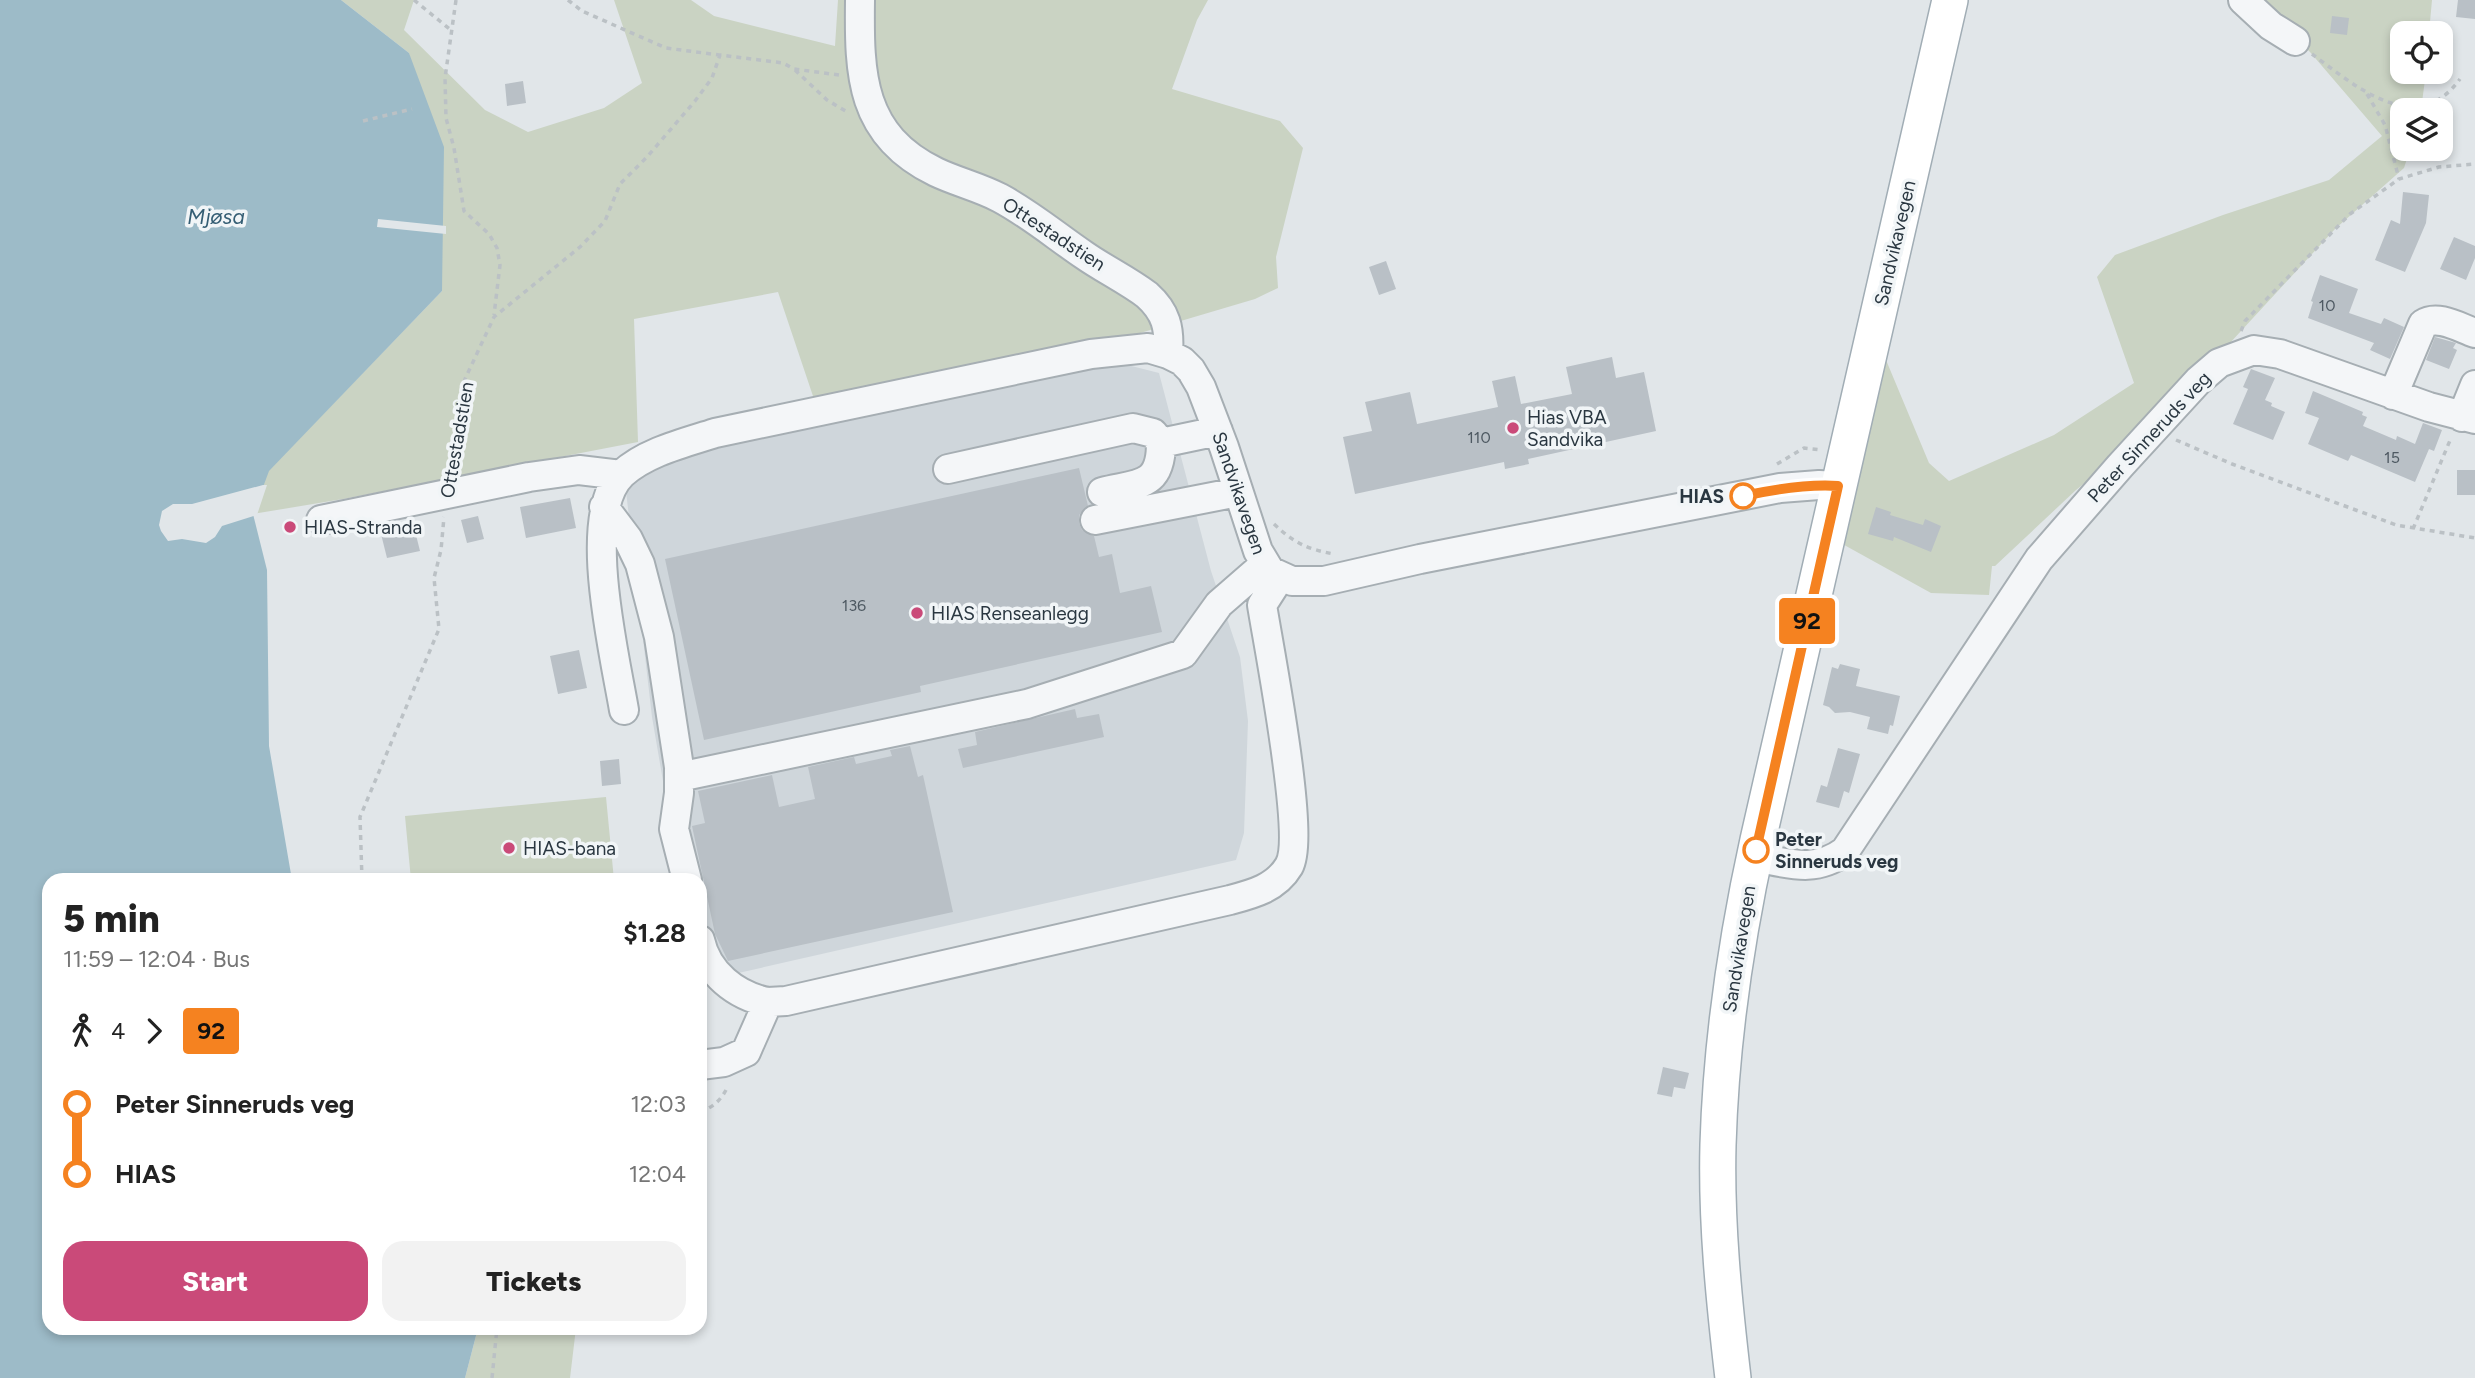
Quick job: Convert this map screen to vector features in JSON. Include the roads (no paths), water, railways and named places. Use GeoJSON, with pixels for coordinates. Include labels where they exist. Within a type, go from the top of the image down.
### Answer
{"type":"FeatureCollection","features":[{"type":"Feature","properties":{"kind":"main road","name":"Sandvikavegen"},"geometry":{"type":"LineString","coordinates":[[1733,1378],[1723,1280],[1718,1146],[1730,1003],[1754,857],[1950,0]]}},
{"type":"Feature","properties":{"kind":"street","name":"Ottestadstien"},"geometry":{"type":"LineString","coordinates":[[860,0],[862,74],[872,107],[885,132],[901,150],[917,161],[1008,203],[1147,295],[1157,304],[1167,322],[1170,333],[1168,354]]}},
{"type":"Feature","properties":{"kind":"street"},"geometry":{"type":"LineString","coordinates":[[2243,0],[2271,26],[2295,41]]}},
{"type":"Feature","properties":{"kind":"street"},"geometry":{"type":"LineString","coordinates":[[2393,395],[2423,324],[2433,320],[2441,321],[2475,333]]}},
{"type":"Feature","properties":{"kind":"street"},"geometry":{"type":"LineString","coordinates":[[624,710],[601,546],[604,506],[610,488],[635,464],[688,442],[740,428],[1091,354],[1148,348],[1168,354]]}},
{"type":"Feature","properties":{"kind":"street","name":"Peter Sinneruds veg"},"geometry":{"type":"LineString","coordinates":[[1754,857],[1814,866],[1845,851],[2039,559],[2073,518],[2199,381],[2219,363],[2254,350],[2280,354],[2393,395],[2468,418]]}},
{"type":"Feature","properties":{"kind":"street","name":"Sandvikavegen"},"geometry":{"type":"LineString","coordinates":[[1168,354],[1182,361],[1196,377],[1238,492],[1273,571]]}},
{"type":"Feature","properties":{"kind":"street"},"geometry":{"type":"LineString","coordinates":[[2468,418],[2475,385]]}},
{"type":"Feature","properties":{"kind":"street"},"geometry":{"type":"LineString","coordinates":[[948,470],[1133,428],[1153,433],[1161,443],[1161,459],[1157,471],[1148,481],[1102,492]]}},
{"type":"Feature","properties":{"kind":"street"},"geometry":{"type":"LineString","coordinates":[[1161,443],[1217,430]]}},
{"type":"Feature","properties":{"kind":"street"},"geometry":{"type":"LineString","coordinates":[[321,520],[446,493],[579,470],[621,475]]}},
{"type":"Feature","properties":{"kind":"street"},"geometry":{"type":"LineString","coordinates":[[1273,571],[1292,581],[1324,581],[1420,559],[1780,488],[1838,486]]}},
{"type":"Feature","properties":{"kind":"street"},"geometry":{"type":"LineString","coordinates":[[1095,520],[1238,492]]}},
{"type":"Feature","properties":{"kind":"street"},"geometry":{"type":"LineString","coordinates":[[604,506],[628,539],[646,583],[670,700],[679,777],[674,829],[685,873]]}},
{"type":"Feature","properties":{"kind":"street"},"geometry":{"type":"LineString","coordinates":[[679,777],[1027,704],[1183,654],[1219,604],[1273,571]]}},
{"type":"Feature","properties":{"kind":"street"},"geometry":{"type":"LineString","coordinates":[[707,961],[718,975],[753,999],[786,1001],[1230,900],[1256,893],[1276,882],[1290,864],[1294,839],[1285,747],[1262,605],[1273,571]]}},
{"type":"Feature","properties":{"kind":"street"},"geometry":{"type":"LineString","coordinates":[[707,1064],[724,1062],[746,1052],[768,1002]]}},
{"type":"Feature","properties":{"kind":"water","name":"Mjøsa"},"geometry":{"type":"Polygon","coordinates":[[[0,0],[341,0],[409,53],[444,147],[442,291],[269,471],[253,514],[267,570],[269,746],[291,873],[42,873],[42,1335],[476,1335],[465,1378],[0,1378],[0,0]]]}},
{"type":"Feature","properties":{"kind":"place","name":"Hias VBA Sandvika"},"geometry":{"type":"Point","coordinates":[1513,428]}},
{"type":"Feature","properties":{"kind":"place","name":"HIAS"},"geometry":{"type":"Point","coordinates":[1743,496]}},
{"type":"Feature","properties":{"kind":"place","name":"HIAS-Stranda"},"geometry":{"type":"Point","coordinates":[290,527]}},
{"type":"Feature","properties":{"kind":"place","name":"HIAS Renseanlegg"},"geometry":{"type":"Point","coordinates":[917,613]}},
{"type":"Feature","properties":{"kind":"place","name":"HIAS-bana"},"geometry":{"type":"Point","coordinates":[509,848]}},
{"type":"Feature","properties":{"kind":"place","name":"Peter Sinneruds veg"},"geometry":{"type":"Point","coordinates":[1756,850]}}]}
